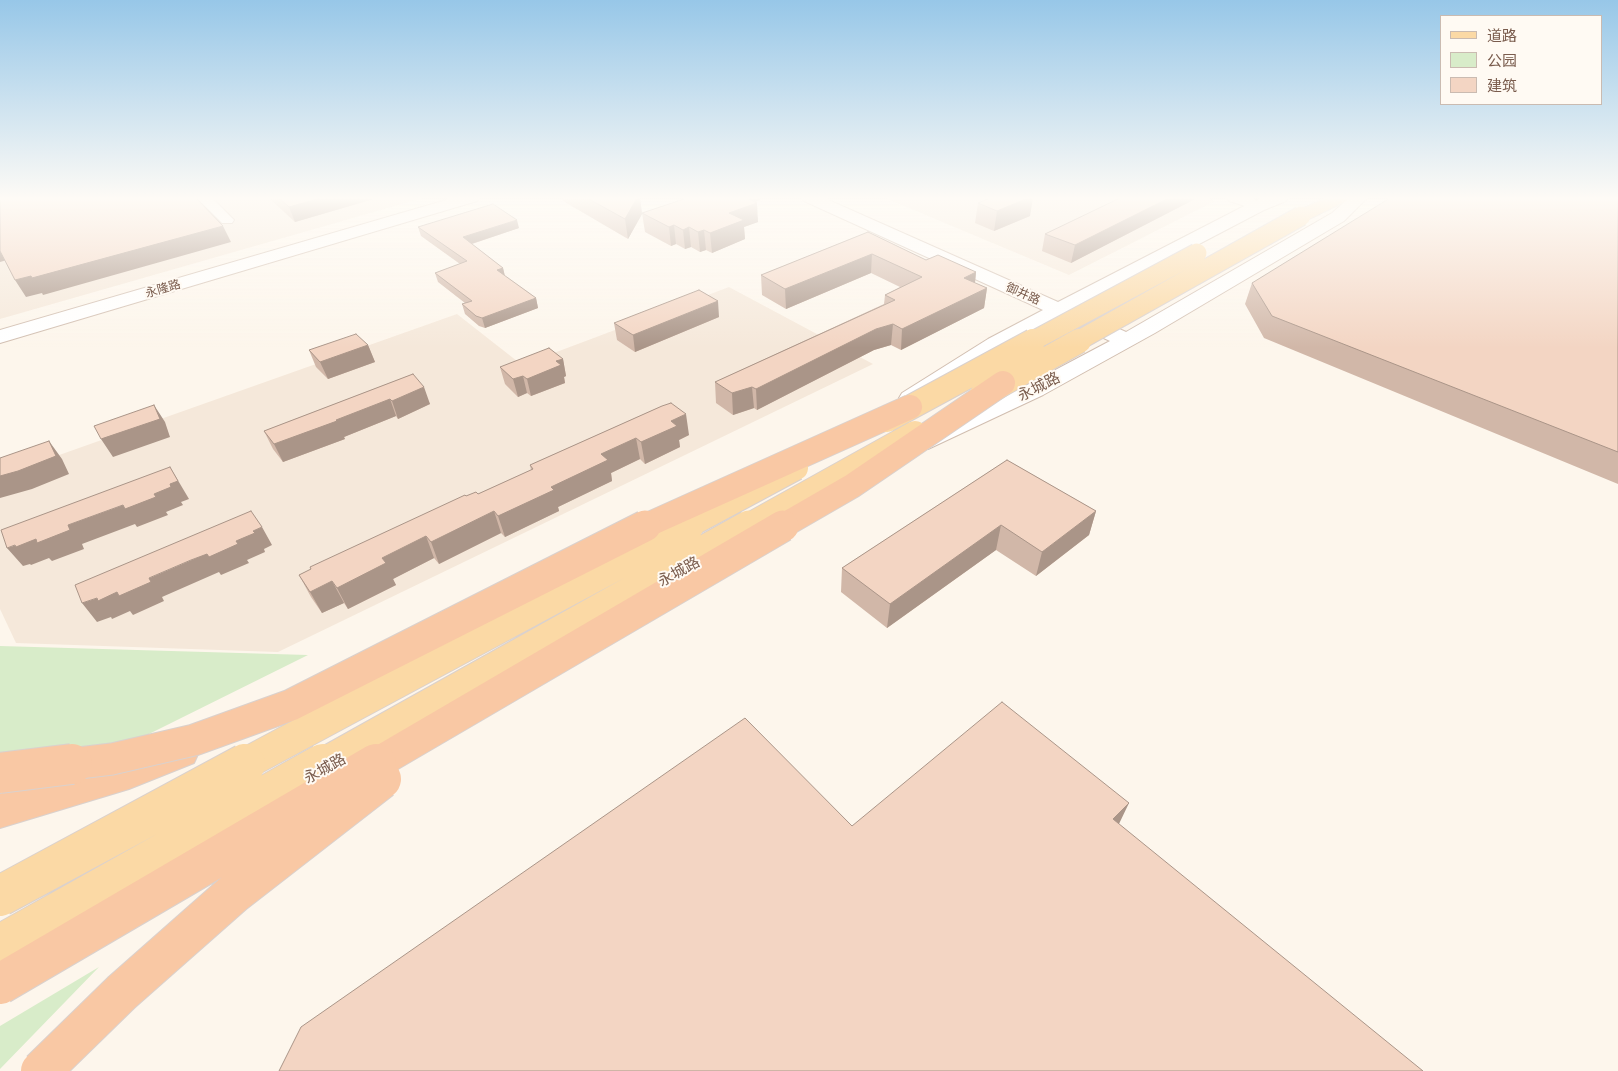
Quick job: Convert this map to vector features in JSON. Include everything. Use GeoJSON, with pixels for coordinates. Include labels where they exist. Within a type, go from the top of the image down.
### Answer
{"type":"FeatureCollection","features":[{"type":"Feature","properties":{"kind":"highway"},"geometry":{"type":"LineString","coordinates":[[0,984],[551,664],[852,486],[1004,383]]}},
{"type":"Feature","properties":{"kind":"highway"},"geometry":{"type":"LineString","coordinates":[[0,811],[129,774],[291,704],[610,542],[910,407]]}},
{"type":"Feature","properties":{"kind":"highway"},"geometry":{"type":"LineString","coordinates":[[41,1071],[122,992],[233,894],[380,780],[551,664]]}},
{"type":"Feature","properties":{"kind":"highway"},"geometry":{"type":"LineString","coordinates":[[0,773],[112,759],[194,740],[291,704]]}},
{"type":"Feature","properties":{"kind":"main road"},"geometry":{"type":"LineString","coordinates":[[0,896],[910,407],[1196,248]]}},
{"type":"Feature","properties":{"kind":"main road"},"geometry":{"type":"LineString","coordinates":[[0,945],[1004,383],[1208,248]]}},
{"type":"Feature","properties":{"kind":"street","name":"永隆路"},"geometry":{"type":"LineString","coordinates":[[0,326],[269,248]]}},
{"type":"Feature","properties":{"kind":"street","name":"永隆路"},"geometry":{"type":"LineString","coordinates":[[0,337],[302,248]]}},
{"type":"Feature","properties":{"kind":"street","name":"御井路"},"geometry":{"type":"LineString","coordinates":[[932,248],[1138,334]]}},
{"type":"Feature","properties":{"kind":"street","name":"御井路"},"geometry":{"type":"LineString","coordinates":[[953,248],[1068,304]]}},
{"type":"Feature","properties":{"kind":"street"},"geometry":{"type":"LineString","coordinates":[[0,890],[802,462],[886,414],[995,343],[1068,304],[1184,248]]}},
{"type":"Feature","properties":{"kind":"street","name":"永城路"},"geometry":{"type":"LineString","coordinates":[[0,952],[428,710],[815,498],[1035,390],[1138,334],[1285,248]]}},
{"type":"Feature","properties":{"kind":"shaded area"},"geometry":{"type":"Polygon","coordinates":[[[0,248],[248,248],[0,319],[0,248]]]}},
{"type":"Feature","properties":{"kind":"shaded area"},"geometry":{"type":"Polygon","coordinates":[[[1004,248],[1122,248],[1069,275],[1004,248]]]}},
{"type":"Feature","properties":{"kind":"shaded area"},"geometry":{"type":"Polygon","coordinates":[[[729,287],[873,364],[278,652],[16,643],[0,609],[0,476],[457,314],[522,365],[729,287]]]}},
{"type":"Feature","properties":{"kind":"green space"},"geometry":{"type":"Polygon","coordinates":[[[0,646],[308,655],[0,808],[0,646]]]}},
{"type":"Feature","properties":{"kind":"green space"},"geometry":{"type":"Polygon","coordinates":[[[99,967],[0,1069],[0,1026],[99,967]]]}},
{"type":"Feature","properties":{"kind":"building"},"geometry":{"type":"Polygon","coordinates":[[[0,248],[142,248],[32,278],[31,276],[15,280],[0,248]]]}},
{"type":"Feature","properties":{"kind":"building"},"geometry":{"type":"Polygon","coordinates":[[[448,248],[477,248],[503,268],[497,270],[536,298],[482,318],[476,316],[462,304],[472,301],[435,273],[467,261],[448,248]]]}},
{"type":"Feature","properties":{"kind":"building"},"geometry":{"type":"Polygon","coordinates":[[[828,248],[901,248],[926,260],[938,255],[976,272],[964,278],[987,288],[902,329],[893,324],[876,329],[756,389],[752,387],[732,393],[715,382],[895,300],[885,295],[922,277],[872,254],[785,289],[761,275],[828,248]]]}},
{"type":"Feature","properties":{"kind":"building"},"geometry":{"type":"Polygon","coordinates":[[[1309,248],[1618,248],[1618,452],[1272,316],[1252,283],[1309,248]]]}},
{"type":"Feature","properties":{"kind":"building"},"geometry":{"type":"Polygon","coordinates":[[[699,290],[718,301],[633,335],[614,323],[699,290]]]}},
{"type":"Feature","properties":{"kind":"building"},"geometry":{"type":"Polygon","coordinates":[[[356,334],[368,345],[320,362],[309,350],[356,334]]]}},
{"type":"Feature","properties":{"kind":"building"},"geometry":{"type":"Polygon","coordinates":[[[549,348],[563,359],[556,361],[561,365],[527,379],[523,376],[513,379],[500,367],[549,348]]]}},
{"type":"Feature","properties":{"kind":"building"},"geometry":{"type":"Polygon","coordinates":[[[413,374],[424,387],[392,401],[390,399],[274,444],[264,431],[413,374]]]}},
{"type":"Feature","properties":{"kind":"building"},"geometry":{"type":"Polygon","coordinates":[[[671,403],[686,414],[671,421],[677,426],[641,442],[636,438],[601,454],[608,460],[551,487],[554,490],[498,516],[494,511],[431,542],[426,536],[382,558],[386,563],[337,588],[332,581],[310,592],[299,575],[311,569],[310,567],[465,495],[476,492],[478,494],[533,469],[530,465],[671,403]]]}},
{"type":"Feature","properties":{"kind":"building"},"geometry":{"type":"Polygon","coordinates":[[[154,405],[160,419],[101,439],[94,426],[154,405]]]}},
{"type":"Feature","properties":{"kind":"building"},"geometry":{"type":"Polygon","coordinates":[[[49,441],[56,456],[0,476],[0,458],[49,441]]]}},
{"type":"Feature","properties":{"kind":"building"},"geometry":{"type":"Polygon","coordinates":[[[1007,460],[1096,511],[1042,552],[1001,525],[890,604],[842,568],[1007,460]]]}},
{"type":"Feature","properties":{"kind":"building"},"geometry":{"type":"Polygon","coordinates":[[[170,467],[178,481],[170,484],[171,487],[154,494],[156,497],[125,509],[123,505],[68,525],[70,530],[37,543],[36,539],[16,547],[15,545],[7,548],[1,530],[170,467]]]}},
{"type":"Feature","properties":{"kind":"building"},"geometry":{"type":"Polygon","coordinates":[[[251,511],[262,527],[253,531],[255,533],[236,541],[238,544],[209,557],[207,554],[191,560],[149,578],[151,582],[119,596],[117,592],[98,601],[97,598],[82,603],[75,585],[251,511]]]}},
{"type":"Feature","properties":{"kind":"building"},"geometry":{"type":"Polygon","coordinates":[[[1002,702],[1129,803],[1113,819],[1423,1071],[279,1071],[301,1027],[745,718],[852,826],[1002,702]]]}}]}
